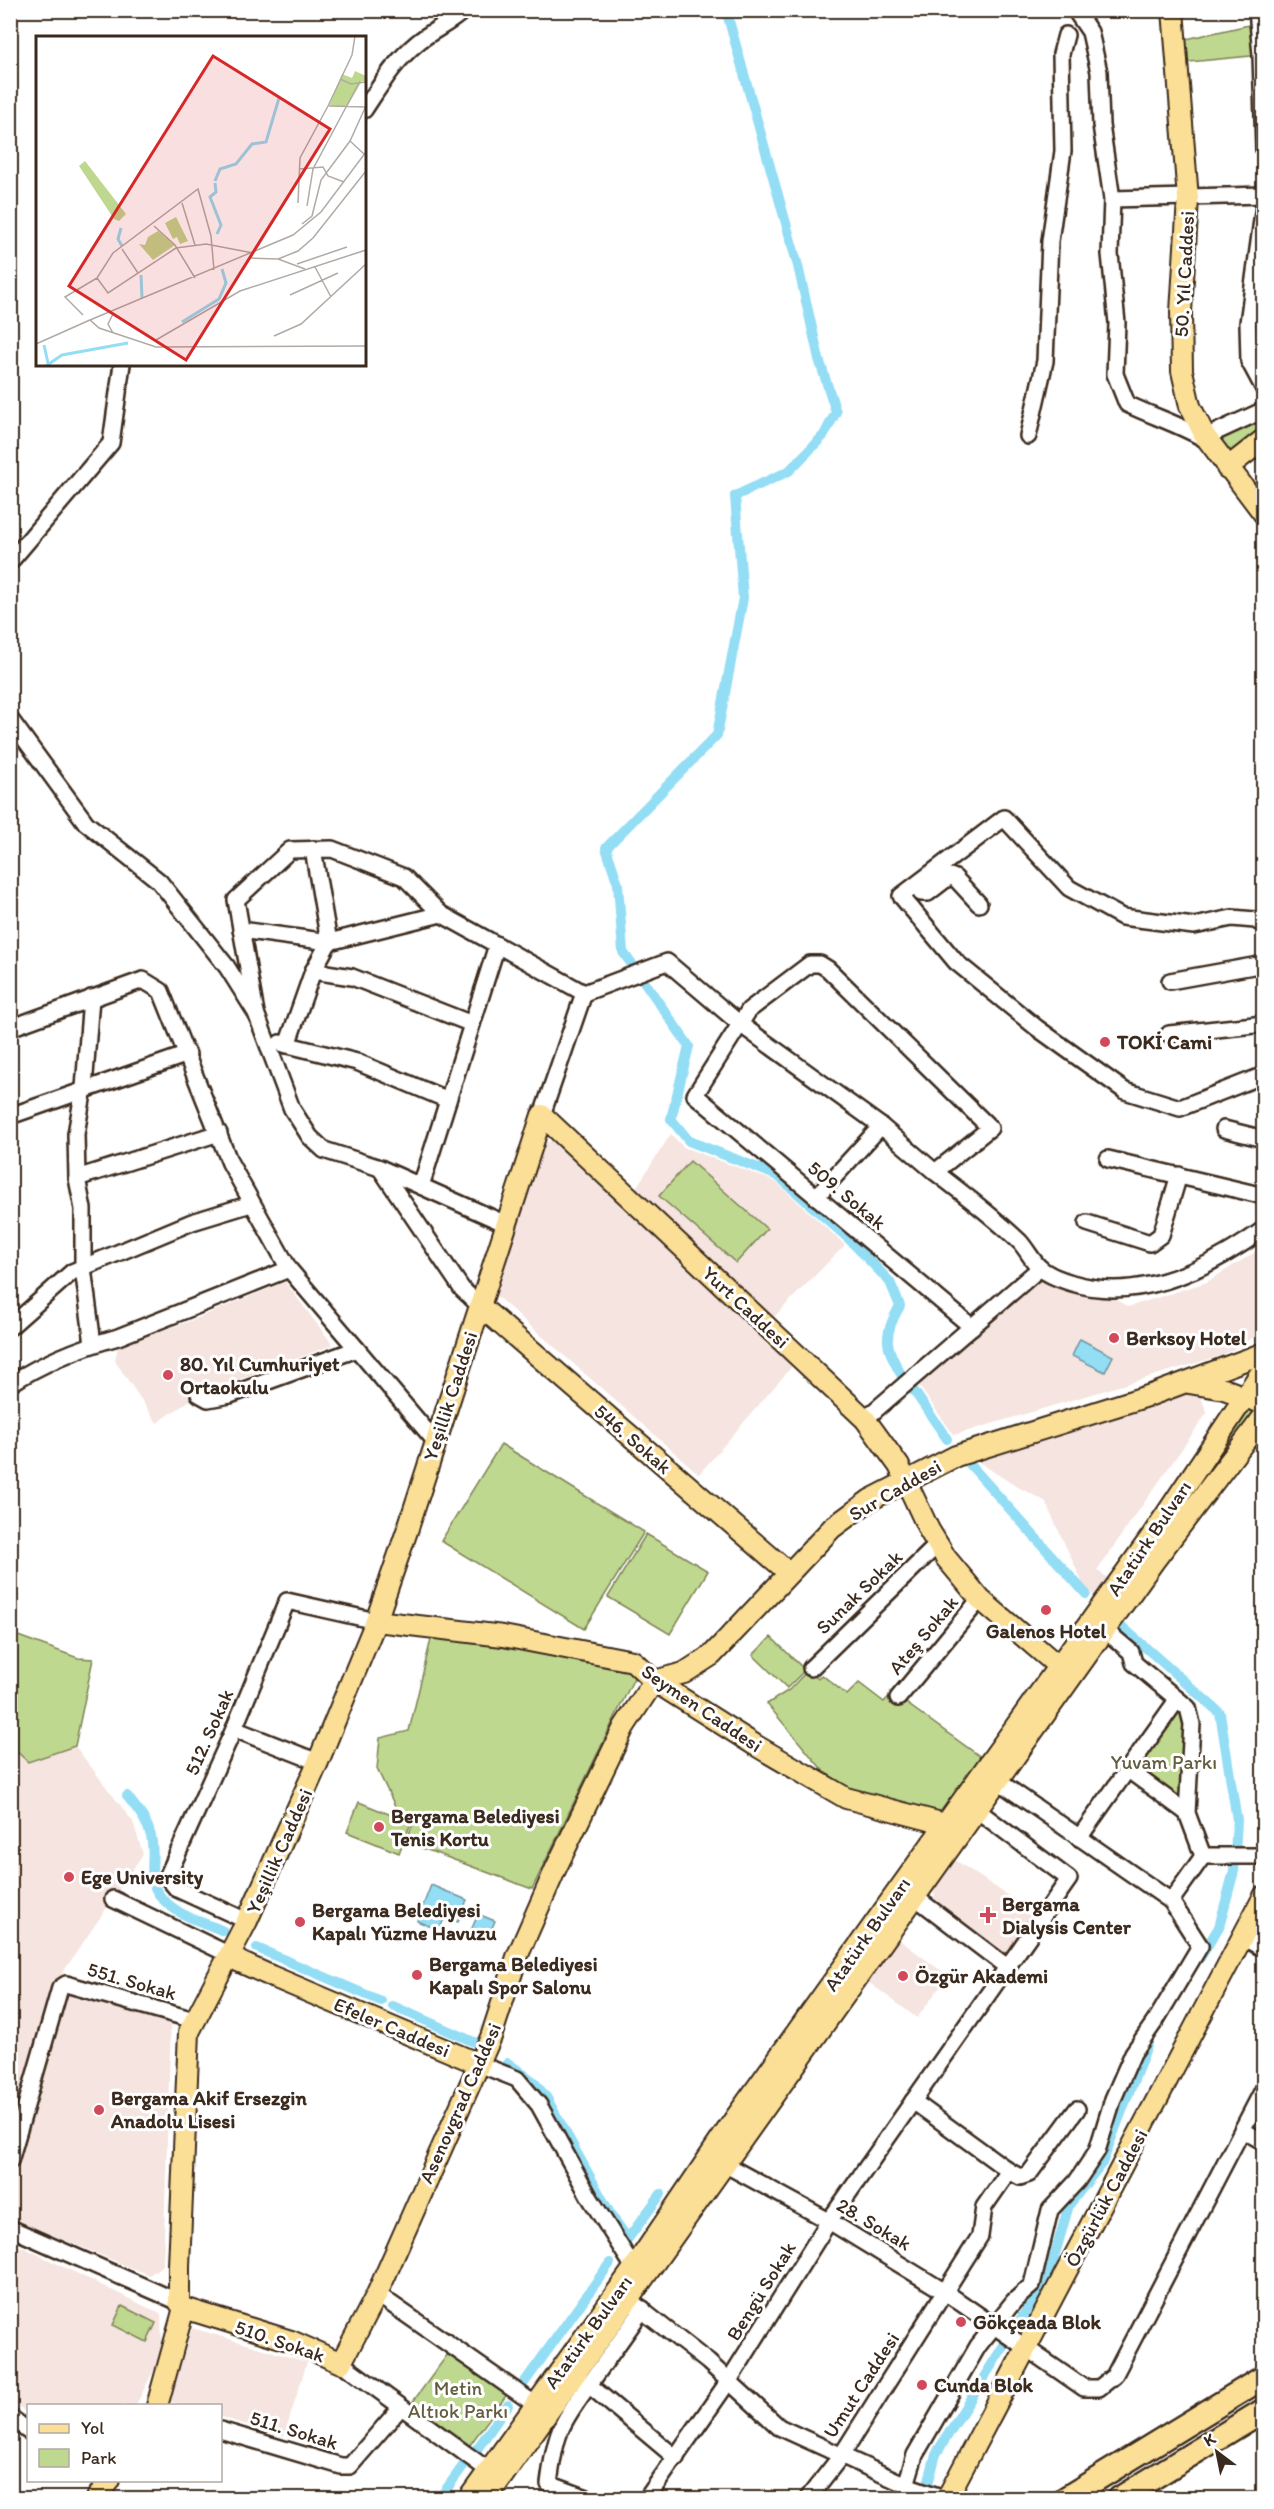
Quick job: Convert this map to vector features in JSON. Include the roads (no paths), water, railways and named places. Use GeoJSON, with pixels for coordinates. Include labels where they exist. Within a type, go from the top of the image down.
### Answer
{"type":"FeatureCollection","features":[{"type":"Feature","properties":{"kind":"highway"},"geometry":{"type":"LineString","coordinates":[[1066,2499],[1263,2377]]}},
{"type":"Feature","properties":{"kind":"highway"},"geometry":{"type":"LineString","coordinates":[[1120,2499],[1263,2410]]}},
{"type":"Feature","properties":{"kind":"main road","name":"50. Yıl Caddesi"},"geometry":{"type":"LineString","coordinates":[[1173,10],[1188,199],[1181,312],[1182,371],[1190,406],[1211,437],[1227,468],[1263,514]]}},
{"type":"Feature","properties":{"kind":"main road"},"geometry":{"type":"LineString","coordinates":[[1227,468],[1263,439]]}},
{"type":"Feature","properties":{"kind":"main road"},"geometry":{"type":"LineString","coordinates":[[480,1306],[542,1115]]}},
{"type":"Feature","properties":{"kind":"main road","name":"Yurt Caddesi"},"geometry":{"type":"LineString","coordinates":[[542,1115],[865,1419],[899,1466],[937,1545],[980,1599],[1058,1666]]}},
{"type":"Feature","properties":{"kind":"main road","name":"Yeşillik Caddesi"},"geometry":{"type":"LineString","coordinates":[[157,2404],[182,2305],[189,2032],[248,1921],[318,1762],[376,1621],[480,1306]]}},
{"type":"Feature","properties":{"kind":"main road","name":"546. Sokak"},"geometry":{"type":"LineString","coordinates":[[480,1306],[788,1572]]}},
{"type":"Feature","properties":{"kind":"main road","name":"Sur Caddesi"},"geometry":{"type":"LineString","coordinates":[[654,1681],[684,1673],[712,1655],[832,1528],[870,1500],[956,1456],[1187,1383],[1263,1353]]}},
{"type":"Feature","properties":{"kind":"main road","name":"Atatürk Bulvarı"},"geometry":{"type":"LineString","coordinates":[[469,2499],[634,2268],[736,2117],[1151,1537],[1263,1368]]}},
{"type":"Feature","properties":{"kind":"main road","name":"Sur Caddesi"},"geometry":{"type":"LineString","coordinates":[[1187,1383],[1245,1395]]}},
{"type":"Feature","properties":{"kind":"main road"},"geometry":{"type":"LineString","coordinates":[[1245,1395],[1263,1404]]}},
{"type":"Feature","properties":{"kind":"main road","name":"Atatürk Bulvarı"},"geometry":{"type":"LineString","coordinates":[[487,2499],[582,2381],[636,2304],[726,2165],[915,1897],[1154,1560],[1263,1416]]}},
{"type":"Feature","properties":{"kind":"main road","name":"Seymen Caddesi"},"geometry":{"type":"LineString","coordinates":[[376,1621],[503,1636],[633,1661],[654,1681],[774,1757],[846,1798],[945,1824]]}},
{"type":"Feature","properties":{"kind":"main road","name":"Asenovgrad Caddesi"},"geometry":{"type":"LineString","coordinates":[[341,2363],[377,2294],[491,2037],[517,1957],[555,1868],[624,1728],[654,1681]]}},
{"type":"Feature","properties":{"kind":"main road","name":"Özgürlük Caddesi"},"geometry":{"type":"LineString","coordinates":[[945,2499],[1028,2348],[1263,1896]]}},
{"type":"Feature","properties":{"kind":"main road","name":"Efeler Caddesi"},"geometry":{"type":"LineString","coordinates":[[230,1955],[272,1976],[479,2064]]}},
{"type":"Feature","properties":{"kind":"main road","name":"510. Sokak"},"geometry":{"type":"LineString","coordinates":[[182,2305],[291,2341],[341,2363]]}},
{"type":"Feature","properties":{"kind":"street"},"geometry":{"type":"LineString","coordinates":[[366,107],[387,75],[418,42],[451,23],[464,10]]}},
{"type":"Feature","properties":{"kind":"street"},"geometry":{"type":"LineString","coordinates":[[1028,436],[1045,361],[1050,242],[1063,151],[1061,54],[1071,10]]}},
{"type":"Feature","properties":{"kind":"street"},"geometry":{"type":"LineString","coordinates":[[1075,10],[1090,32],[1099,72],[1101,125],[1112,199],[1110,254],[1117,323],[1115,374],[1127,404],[1161,420],[1211,437],[1263,410]]}},
{"type":"Feature","properties":{"kind":"street"},"geometry":{"type":"LineString","coordinates":[[1257,10],[1263,150]]}},
{"type":"Feature","properties":{"kind":"street"},"geometry":{"type":"LineString","coordinates":[[1066,35],[1078,30],[1090,32]]}},
{"type":"Feature","properties":{"kind":"street"},"geometry":{"type":"LineString","coordinates":[[1112,199],[1188,199],[1263,195]]}},
{"type":"Feature","properties":{"kind":"street"},"geometry":{"type":"LineString","coordinates":[[1263,205],[1248,323],[1249,361],[1263,389]]}},
{"type":"Feature","properties":{"kind":"street"},"geometry":{"type":"LineString","coordinates":[[10,562],[111,443],[122,366]]}},
{"type":"Feature","properties":{"kind":"street"},"geometry":{"type":"LineString","coordinates":[[10,719],[86,824],[159,881],[227,967],[256,1013]]}},
{"type":"Feature","properties":{"kind":"street"},"geometry":{"type":"LineString","coordinates":[[1263,925],[1255,920],[1232,918],[1194,926],[1122,917],[1069,888],[1005,818],[901,897],[957,963],[1036,1028],[1125,1091],[1180,1108],[1263,1075]]}},
{"type":"Feature","properties":{"kind":"street"},"geometry":{"type":"LineString","coordinates":[[287,1045],[313,971],[329,942],[313,849]]}},
{"type":"Feature","properties":{"kind":"street"},"geometry":{"type":"LineString","coordinates":[[506,1224],[380,1168],[324,1150],[310,1137],[292,1109],[256,1013],[236,900],[290,850],[332,849],[404,878],[441,914],[584,993],[667,962],[740,1024],[881,1126],[1019,1242],[1040,1268],[1063,1280],[1093,1289],[1136,1288],[1190,1272],[1218,1258],[1263,1229]]}},
{"type":"Feature","properties":{"kind":"street"},"geometry":{"type":"LineString","coordinates":[[916,885],[921,893],[927,892],[950,876],[955,878],[979,904]]}},
{"type":"Feature","properties":{"kind":"street"},"geometry":{"type":"LineString","coordinates":[[241,930],[329,942],[441,914]]}},
{"type":"Feature","properties":{"kind":"street"},"geometry":{"type":"LineString","coordinates":[[421,1186],[497,945]]}},
{"type":"Feature","properties":{"kind":"street"},"geometry":{"type":"LineString","coordinates":[[740,1024],[762,999],[810,964],[820,964],[828,969],[990,1128],[935,1172]]}},
{"type":"Feature","properties":{"kind":"street"},"geometry":{"type":"LineString","coordinates":[[1170,981],[1263,964]]}},
{"type":"Feature","properties":{"kind":"street"},"geometry":{"type":"LineString","coordinates":[[313,971],[352,977],[472,1024]]}},
{"type":"Feature","properties":{"kind":"street"},"geometry":{"type":"LineString","coordinates":[[10,1028],[143,980],[161,991],[230,1163],[289,1269],[435,1441]]}},
{"type":"Feature","properties":{"kind":"street"},"geometry":{"type":"LineString","coordinates":[[542,1115],[584,993]]}},
{"type":"Feature","properties":{"kind":"street"},"geometry":{"type":"LineString","coordinates":[[91,998],[84,1088],[76,1134],[77,1178],[83,1209],[83,1268],[93,1344]]}},
{"type":"Feature","properties":{"kind":"street","name":"509. Sokak"},"geometry":{"type":"LineString","coordinates":[[740,1024],[695,1095],[972,1327]]}},
{"type":"Feature","properties":{"kind":"street"},"geometry":{"type":"LineString","coordinates":[[1169,1034],[1263,1024]]}},
{"type":"Feature","properties":{"kind":"street"},"geometry":{"type":"LineString","coordinates":[[265,1039],[357,1062],[448,1100]]}},
{"type":"Feature","properties":{"kind":"street"},"geometry":{"type":"LineString","coordinates":[[10,1116],[84,1088],[188,1054]]}},
{"type":"Feature","properties":{"kind":"street"},"geometry":{"type":"LineString","coordinates":[[816,1197],[881,1126]]}},
{"type":"Feature","properties":{"kind":"street"},"geometry":{"type":"LineString","coordinates":[[1224,1129],[1263,1139]]}},
{"type":"Feature","properties":{"kind":"street"},"geometry":{"type":"LineString","coordinates":[[77,1178],[219,1133]]}},
{"type":"Feature","properties":{"kind":"street"},"geometry":{"type":"LineString","coordinates":[[1108,1159],[1263,1196]]}},
{"type":"Feature","properties":{"kind":"street"},"geometry":{"type":"LineString","coordinates":[[380,1168],[462,1289],[480,1306]]}},
{"type":"Feature","properties":{"kind":"street"},"geometry":{"type":"LineString","coordinates":[[1087,1223],[1150,1243],[1161,1235],[1179,1175]]}},
{"type":"Feature","properties":{"kind":"street"},"geometry":{"type":"LineString","coordinates":[[10,1326],[72,1272],[192,1222],[251,1203]]}},
{"type":"Feature","properties":{"kind":"street"},"geometry":{"type":"LineString","coordinates":[[865,1419],[1040,1268]]}},
{"type":"Feature","properties":{"kind":"street"},"geometry":{"type":"LineString","coordinates":[[10,1384],[39,1366],[289,1269]]}},
{"type":"Feature","properties":{"kind":"street"},"geometry":{"type":"LineString","coordinates":[[200,1394],[208,1399],[230,1395],[357,1349]]}},
{"type":"Feature","properties":{"kind":"street","name":"Sunak Sokak"},"geometry":{"type":"LineString","coordinates":[[811,1668],[937,1545]]}},
{"type":"Feature","properties":{"kind":"street","name":"Ateş Sokak"},"geometry":{"type":"LineString","coordinates":[[898,1698],[980,1599]]}},
{"type":"Feature","properties":{"kind":"street","name":"512. Sokak"},"geometry":{"type":"LineString","coordinates":[[248,1921],[177,1889],[167,1877],[234,1729],[287,1601],[376,1621]]}},
{"type":"Feature","properties":{"kind":"street"},"geometry":{"type":"LineString","coordinates":[[1105,1630],[1131,1652],[1134,1663],[1188,1708],[1192,1724],[1187,1813],[1203,1856]]}},
{"type":"Feature","properties":{"kind":"street"},"geometry":{"type":"LineString","coordinates":[[1079,1838],[1177,1700]]}},
{"type":"Feature","properties":{"kind":"street"},"geometry":{"type":"LineString","coordinates":[[234,1729],[318,1762]]}},
{"type":"Feature","properties":{"kind":"street"},"geometry":{"type":"LineString","coordinates":[[1127,1768],[1187,1813]]}},
{"type":"Feature","properties":{"kind":"street"},"geometry":{"type":"LineString","coordinates":[[906,2485],[915,2455],[978,2346],[1014,2301],[1032,2285],[1050,2210],[1077,2181],[1097,2151],[1113,2099],[1133,2053],[1156,2020],[1200,1946],[1171,1901],[998,1781]]}},
{"type":"Feature","properties":{"kind":"street","name":"Bengü Sokak"},"geometry":{"type":"LineString","coordinates":[[647,2499],[728,2382],[829,2221],[1069,1879],[977,1810]]}},
{"type":"Feature","properties":{"kind":"street"},"geometry":{"type":"LineString","coordinates":[[1203,1856],[1263,1856]]}},
{"type":"Feature","properties":{"kind":"street"},"geometry":{"type":"LineString","coordinates":[[1171,1901],[1203,1856]]}},
{"type":"Feature","properties":{"kind":"street"},"geometry":{"type":"LineString","coordinates":[[915,1897],[1007,1966]]}},
{"type":"Feature","properties":{"kind":"street"},"geometry":{"type":"LineString","coordinates":[[113,1899],[230,1955]]}},
{"type":"Feature","properties":{"kind":"street"},"geometry":{"type":"LineString","coordinates":[[1242,1937],[1263,1949]]}},
{"type":"Feature","properties":{"kind":"street","name":"551. Sokak"},"geometry":{"type":"LineString","coordinates":[[10,2161],[60,1988],[66,1984],[194,2020]]}},
{"type":"Feature","properties":{"kind":"street","name":"Efeler Caddesi"},"geometry":{"type":"LineString","coordinates":[[479,2064],[517,2079],[538,2105],[590,2198],[634,2268]]}},
{"type":"Feature","properties":{"kind":"street","name":"28. Sokak"},"geometry":{"type":"LineString","coordinates":[[726,2165],[829,2221],[945,2292],[996,2325],[1084,2388],[1099,2388],[1114,2376],[1263,2088]]}},
{"type":"Feature","properties":{"kind":"street"},"geometry":{"type":"LineString","coordinates":[[913,2101],[1020,2177],[1029,2174],[1077,2109]]}},
{"type":"Feature","properties":{"kind":"street"},"geometry":{"type":"LineString","coordinates":[[1242,2130],[1263,2142]]}},
{"type":"Feature","properties":{"kind":"street","name":"Umut Caddesi"},"geometry":{"type":"LineString","coordinates":[[808,2499],[841,2456],[980,2236],[984,2207],[1009,2171]]}},
{"type":"Feature","properties":{"kind":"street","name":"510. Sokak"},"geometry":{"type":"LineString","coordinates":[[10,2228],[182,2305]]}},
{"type":"Feature","properties":{"kind":"street"},"geometry":{"type":"LineString","coordinates":[[377,2294],[536,2405]]}},
{"type":"Feature","properties":{"kind":"street"},"geometry":{"type":"LineString","coordinates":[[636,2304],[779,2427],[906,2485],[945,2499]]}},
{"type":"Feature","properties":{"kind":"street","name":"510. Sokak"},"geometry":{"type":"LineString","coordinates":[[341,2363],[488,2470]]}},
{"type":"Feature","properties":{"kind":"street"},"geometry":{"type":"LineString","coordinates":[[587,2499],[549,2484],[555,2440],[582,2381],[676,2458]]}},
{"type":"Feature","properties":{"kind":"street","name":"511. Sokak"},"geometry":{"type":"LineString","coordinates":[[222,2431],[341,2466],[350,2466],[401,2407]]}},
{"type":"Feature","properties":{"kind":"street"},"geometry":{"type":"LineString","coordinates":[[10,2417],[27,2430]]}},
{"type":"Feature","properties":{"kind":"water"},"geometry":{"type":"Polygon","coordinates":[[[1080,1339],[1113,1356],[1105,1372],[1072,1356],[1080,1339]]]}},
{"type":"Feature","properties":{"kind":"water"},"geometry":{"type":"Polygon","coordinates":[[[431,1885],[467,1900],[458,1922],[445,1917],[439,1930],[417,1921],[431,1885]]]}},
{"type":"Feature","properties":{"kind":"water"},"geometry":{"type":"Polygon","coordinates":[[[478,1914],[495,1921],[487,1940],[470,1933],[478,1914]]]}},
{"type":"Feature","properties":{"kind":"waterway"},"geometry":{"type":"LineString","coordinates":[[633,966],[623,952],[618,884],[606,848],[717,735],[743,598],[735,496],[789,471],[824,435],[836,412],[819,359],[798,266],[726,10]]}},
{"type":"Feature","properties":{"kind":"waterway"},"geometry":{"type":"LineString","coordinates":[[643,980],[689,1046],[671,1119],[689,1141],[778,1176],[849,1239],[890,1282],[900,1306],[890,1326],[888,1342],[903,1378]]}},
{"type":"Feature","properties":{"kind":"waterway"},"geometry":{"type":"LineString","coordinates":[[914,1391],[947,1439]]}},
{"type":"Feature","properties":{"kind":"waterway"},"geometry":{"type":"LineString","coordinates":[[966,1460],[1086,1594]]}},
{"type":"Feature","properties":{"kind":"waterway"},"geometry":{"type":"LineString","coordinates":[[1120,1625],[1220,1713],[1237,1820],[1234,1871],[1219,1927],[1200,1958]]}},
{"type":"Feature","properties":{"kind":"waterway"},"geometry":{"type":"LineString","coordinates":[[127,1796],[141,1815],[151,1836],[152,1876],[157,1893],[181,1913],[223,1931]]}},
{"type":"Feature","properties":{"kind":"waterway"},"geometry":{"type":"LineString","coordinates":[[257,1948],[381,2001]]}},
{"type":"Feature","properties":{"kind":"waterway"},"geometry":{"type":"LineString","coordinates":[[393,2006],[474,2042]]}},
{"type":"Feature","properties":{"kind":"waterway"},"geometry":{"type":"LineString","coordinates":[[1015,2328],[1049,2275],[1069,2205],[1102,2163],[1148,2043]]}},
{"type":"Feature","properties":{"kind":"waterway"},"geometry":{"type":"LineString","coordinates":[[508,2063],[533,2081],[546,2097],[611,2215],[628,2239]]}},
{"type":"Feature","properties":{"kind":"waterway"},"geometry":{"type":"LineString","coordinates":[[624,2244],[661,2194]]}},
{"type":"Feature","properties":{"kind":"waterway"},"geometry":{"type":"LineString","coordinates":[[524,2383],[610,2263]]}},
{"type":"Feature","properties":{"kind":"waterway"},"geometry":{"type":"LineString","coordinates":[[928,2484],[936,2454],[1006,2342]]}},
{"type":"Feature","properties":{"kind":"waterway"},"geometry":{"type":"LineString","coordinates":[[477,2449],[508,2405]]}},
{"type":"Feature","properties":{"kind":"waterway"},"geometry":{"type":"LineString","coordinates":[[440,2498],[463,2466]]}},
{"type":"Feature","properties":{"kind":"place","name":"TOKİ Cami"},"geometry":{"type":"Point","coordinates":[1105,1042]}},
{"type":"Feature","properties":{"kind":"place","name":"Berksoy Hotel"},"geometry":{"type":"Point","coordinates":[1114,1338]}},
{"type":"Feature","properties":{"kind":"place","name":"80. Yıl Cumhuriyet Ortaokulu"},"geometry":{"type":"Point","coordinates":[168,1375]}},
{"type":"Feature","properties":{"kind":"place","name":"Galenos Hotel"},"geometry":{"type":"Point","coordinates":[1046,1610]}},
{"type":"Feature","properties":{"kind":"place","name":"Bergama Belediyesi Tenis Kortu"},"geometry":{"type":"Point","coordinates":[379,1827]}},
{"type":"Feature","properties":{"kind":"place","name":"Ege University"},"geometry":{"type":"Point","coordinates":[69,1877]}},
{"type":"Feature","properties":{"kind":"place","name":"Bergama Dialysis Center"},"geometry":{"type":"Point","coordinates":[988,1915]}},
{"type":"Feature","properties":{"kind":"place","name":"Bergama Belediyesi Kapalı Yüzme Havuzu"},"geometry":{"type":"Point","coordinates":[300,1922]}},
{"type":"Feature","properties":{"kind":"place","name":"Bergama Belediyesi Kapalı Spor Salonu"},"geometry":{"type":"Point","coordinates":[417,1975]}},
{"type":"Feature","properties":{"kind":"place","name":"Özgür Akademi"},"geometry":{"type":"Point","coordinates":[903,1976]}},
{"type":"Feature","properties":{"kind":"place","name":"Bergama Akif Ersezgin Anadolu Lisesi"},"geometry":{"type":"Point","coordinates":[99,2110]}},
{"type":"Feature","properties":{"kind":"place","name":"Gökçeada Blok"},"geometry":{"type":"Point","coordinates":[961,2322]}},
{"type":"Feature","properties":{"kind":"place","name":"Cunda Blok"},"geometry":{"type":"Point","coordinates":[922,2385]}},
{"type":"Feature","properties":{"kind":"park label","name":"Yuvam Parkı"},"geometry":{"type":"Point","coordinates":[1164,1762]}},
{"type":"Feature","properties":{"kind":"park label","name":"Metin Altıok Parkı"},"geometry":{"type":"Point","coordinates":[458,2400]}}]}
